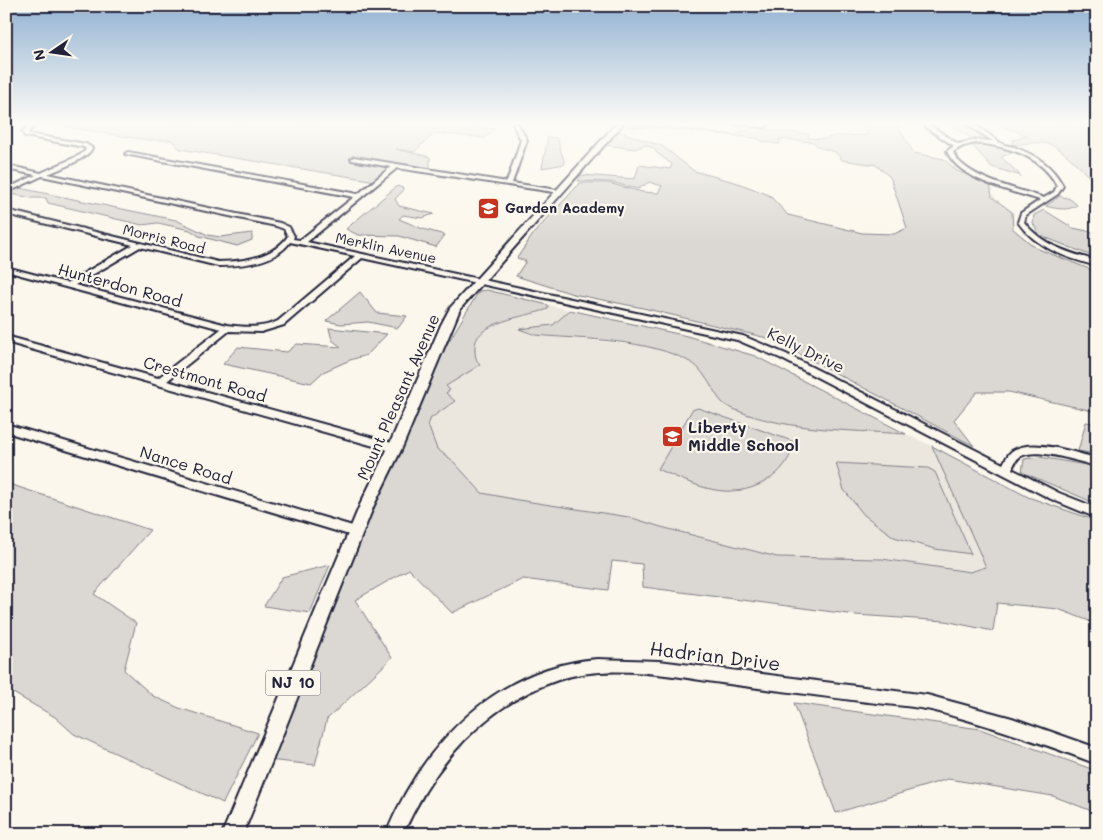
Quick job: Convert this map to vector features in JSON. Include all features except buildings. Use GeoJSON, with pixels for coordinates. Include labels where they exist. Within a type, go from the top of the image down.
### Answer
{"type":"FeatureCollection","features":[{"type":"Feature","properties":{"kind":"main road","name":"Mount Pleasant Avenue"},"geometry":{"type":"LineString","coordinates":[[356,532],[395,448],[446,325],[455,308],[584,163]]}},
{"type":"Feature","properties":{"kind":"main road","name":"NJ 10"},"geometry":{"type":"LineString","coordinates":[[232,834],[356,532]]}},
{"type":"Feature","properties":{"kind":"street"},"geometry":{"type":"LineString","coordinates":[[6,191],[66,163]]}},
{"type":"Feature","properties":{"kind":"street"},"geometry":{"type":"LineString","coordinates":[[179,163],[360,196]]}},
{"type":"Feature","properties":{"kind":"street"},"geometry":{"type":"LineString","coordinates":[[379,163],[558,192]]}},
{"type":"Feature","properties":{"kind":"street"},"geometry":{"type":"LineString","coordinates":[[510,184],[517,163]]}},
{"type":"Feature","properties":{"kind":"street"},"geometry":{"type":"LineString","coordinates":[[958,163],[963,169],[977,176],[1045,200]]}},
{"type":"Feature","properties":{"kind":"street"},"geometry":{"type":"LineString","coordinates":[[1042,163],[1056,177],[1059,189],[1056,193],[1023,214],[1021,222],[1024,227],[1045,244],[1097,264]]}},
{"type":"Feature","properties":{"kind":"street"},"geometry":{"type":"LineString","coordinates":[[301,243],[396,166]]}},
{"type":"Feature","properties":{"kind":"street"},"geometry":{"type":"LineString","coordinates":[[6,167],[278,224],[290,231],[291,236],[289,240]]}},
{"type":"Feature","properties":{"kind":"street","name":"Morris Road"},"geometry":{"type":"LineString","coordinates":[[6,212],[209,263],[229,264],[266,256],[278,250],[289,240]]}},
{"type":"Feature","properties":{"kind":"street","name":"Merklin Avenue"},"geometry":{"type":"LineString","coordinates":[[289,240],[478,280]]}},
{"type":"Feature","properties":{"kind":"street"},"geometry":{"type":"LineString","coordinates":[[66,286],[138,245]]}},
{"type":"Feature","properties":{"kind":"street","name":"Hunterdon Road"},"geometry":{"type":"LineString","coordinates":[[6,269],[227,328],[261,330],[281,323],[361,255]]}},
{"type":"Feature","properties":{"kind":"street","name":"Kelly Drive"},"geometry":{"type":"LineString","coordinates":[[478,280],[740,338],[783,356],[1055,496],[1097,513]]}},
{"type":"Feature","properties":{"kind":"street"},"geometry":{"type":"LineString","coordinates":[[160,382],[227,328]]}},
{"type":"Feature","properties":{"kind":"street","name":"Crestmont Road"},"geometry":{"type":"LineString","coordinates":[[6,339],[395,448]]}},
{"type":"Feature","properties":{"kind":"street","name":"Nance Road"},"geometry":{"type":"LineString","coordinates":[[6,428],[356,532]]}},
{"type":"Feature","properties":{"kind":"street"},"geometry":{"type":"LineString","coordinates":[[1004,470],[1017,454],[1030,450],[1050,451],[1097,462]]}},
{"type":"Feature","properties":{"kind":"street","name":"Hadrian Drive"},"geometry":{"type":"LineString","coordinates":[[394,834],[403,810],[430,766],[463,728],[495,702],[523,685],[554,674],[591,667],[658,668],[927,702],[1012,725],[1097,756]]}},
{"type":"Feature","properties":{"kind":"shaded area"},"geometry":{"type":"Polygon","coordinates":[[[267,163],[430,163],[430,171],[396,166],[376,181],[267,163]]]}},
{"type":"Feature","properties":{"kind":"shaded area"},"geometry":{"type":"Polygon","coordinates":[[[543,163],[565,164],[542,168],[543,163]]]}},
{"type":"Feature","properties":{"kind":"shaded area"},"geometry":{"type":"Polygon","coordinates":[[[671,163],[684,163],[694,171],[738,183],[769,195],[788,215],[862,233],[894,234],[907,228],[890,177],[876,165],[864,163],[949,163],[957,171],[990,184],[992,197],[1012,212],[1013,229],[1036,248],[1097,272],[1097,412],[1009,392],[977,392],[954,420],[974,446],[771,339],[643,308],[573,294],[516,276],[526,261],[517,258],[534,233],[580,183],[608,183],[642,192],[658,193],[662,186],[649,182],[638,189],[611,182],[578,181],[581,175],[635,179],[639,165],[670,169],[671,163]]]}},
{"type":"Feature","properties":{"kind":"shaded area"},"geometry":{"type":"Polygon","coordinates":[[[989,163],[1008,163],[1021,176],[992,167],[989,163]]]}},
{"type":"Feature","properties":{"kind":"shaded area"},"geometry":{"type":"Polygon","coordinates":[[[1075,163],[1097,163],[1097,184],[1075,163]]]}},
{"type":"Feature","properties":{"kind":"shaded area"},"geometry":{"type":"Polygon","coordinates":[[[397,186],[405,189],[395,199],[399,206],[434,214],[422,218],[403,215],[399,219],[423,229],[445,235],[436,247],[399,236],[358,235],[346,229],[397,186]]]}},
{"type":"Feature","properties":{"kind":"shaded area"},"geometry":{"type":"Polygon","coordinates":[[[19,188],[176,220],[208,235],[220,237],[252,233],[252,240],[237,246],[199,236],[190,230],[158,223],[142,225],[48,203],[46,198],[31,198],[7,193],[19,188]]]}},
{"type":"Feature","properties":{"kind":"shaded area"},"geometry":{"type":"Polygon","coordinates":[[[1060,196],[1070,199],[1077,205],[1066,209],[1046,206],[1060,196]]]}},
{"type":"Feature","properties":{"kind":"shaded area"},"geometry":{"type":"Polygon","coordinates":[[[1044,210],[1073,228],[1097,233],[1097,258],[1039,235],[1033,223],[1034,215],[1044,210]]]}},
{"type":"Feature","properties":{"kind":"shaded area"},"geometry":{"type":"Polygon","coordinates":[[[487,290],[548,305],[548,309],[502,322],[482,332],[476,340],[475,350],[476,358],[480,365],[446,386],[450,390],[446,393],[455,401],[431,418],[428,425],[437,449],[452,460],[482,493],[629,517],[777,557],[882,559],[970,572],[986,567],[932,446],[1028,497],[1097,521],[1097,624],[1058,609],[997,603],[993,631],[945,621],[856,615],[643,587],[642,564],[612,561],[608,590],[523,579],[452,613],[409,569],[355,600],[392,658],[327,719],[315,765],[268,760],[339,582],[384,487],[440,356],[479,291],[487,290]]]}},
{"type":"Feature","properties":{"kind":"shaded area"},"geometry":{"type":"Polygon","coordinates":[[[360,292],[377,313],[407,316],[398,328],[368,322],[341,324],[326,321],[360,292]]]}},
{"type":"Feature","properties":{"kind":"shaded area","name":"Liberty Middle School"},"geometry":{"type":"Polygon","coordinates":[[[548,305],[570,310],[553,325],[521,329],[536,335],[649,346],[693,363],[708,379],[725,405],[762,420],[831,429],[906,434],[932,446],[987,567],[970,572],[882,559],[777,557],[629,517],[482,493],[452,460],[437,449],[428,425],[431,418],[455,401],[446,393],[446,386],[476,360],[474,346],[478,337],[488,326],[537,313],[548,309],[548,305]]]}},
{"type":"Feature","properties":{"kind":"shaded area"},"geometry":{"type":"Polygon","coordinates":[[[570,310],[687,336],[755,356],[906,434],[814,428],[768,420],[727,406],[697,367],[675,355],[636,344],[536,335],[519,329],[553,325],[570,310]]]}},
{"type":"Feature","properties":{"kind":"shaded area"},"geometry":{"type":"Polygon","coordinates":[[[329,328],[387,334],[367,355],[323,372],[311,383],[223,364],[238,347],[287,352],[297,344],[341,347],[332,340],[329,328]]]}},
{"type":"Feature","properties":{"kind":"shaded area"},"geometry":{"type":"Polygon","coordinates":[[[698,408],[795,442],[791,454],[781,469],[772,477],[739,491],[725,491],[698,486],[658,469],[692,410],[698,408]]]}},
{"type":"Feature","properties":{"kind":"shaded area"},"geometry":{"type":"Polygon","coordinates":[[[1086,422],[1097,424],[1097,454],[1078,451],[1086,422]]]}},
{"type":"Feature","properties":{"kind":"shaded area"},"geometry":{"type":"Polygon","coordinates":[[[1040,457],[1097,467],[1097,504],[1022,472],[1024,459],[1040,457]]]}},
{"type":"Feature","properties":{"kind":"shaded area"},"geometry":{"type":"Polygon","coordinates":[[[836,463],[928,468],[935,472],[971,554],[935,549],[894,537],[864,515],[844,490],[836,463]]]}},
{"type":"Feature","properties":{"kind":"shaded area"},"geometry":{"type":"Polygon","coordinates":[[[6,483],[150,530],[94,594],[136,623],[124,670],[153,696],[179,708],[258,733],[223,803],[74,734],[55,717],[6,689],[6,483]]]}},
{"type":"Feature","properties":{"kind":"shaded area"},"geometry":{"type":"Polygon","coordinates":[[[330,565],[310,613],[264,606],[282,577],[330,565]]]}},
{"type":"Feature","properties":{"kind":"shaded area"},"geometry":{"type":"Polygon","coordinates":[[[794,703],[980,729],[1097,771],[1097,813],[1053,796],[948,779],[836,813],[794,703]]]}},
{"type":"Feature","properties":{"kind":"place","name":"Garden Academy"},"geometry":{"type":"Point","coordinates":[489,208]}},
{"type":"Feature","properties":{"kind":"place","name":"Liberty Middle School"},"geometry":{"type":"Point","coordinates":[672,436]}}]}
